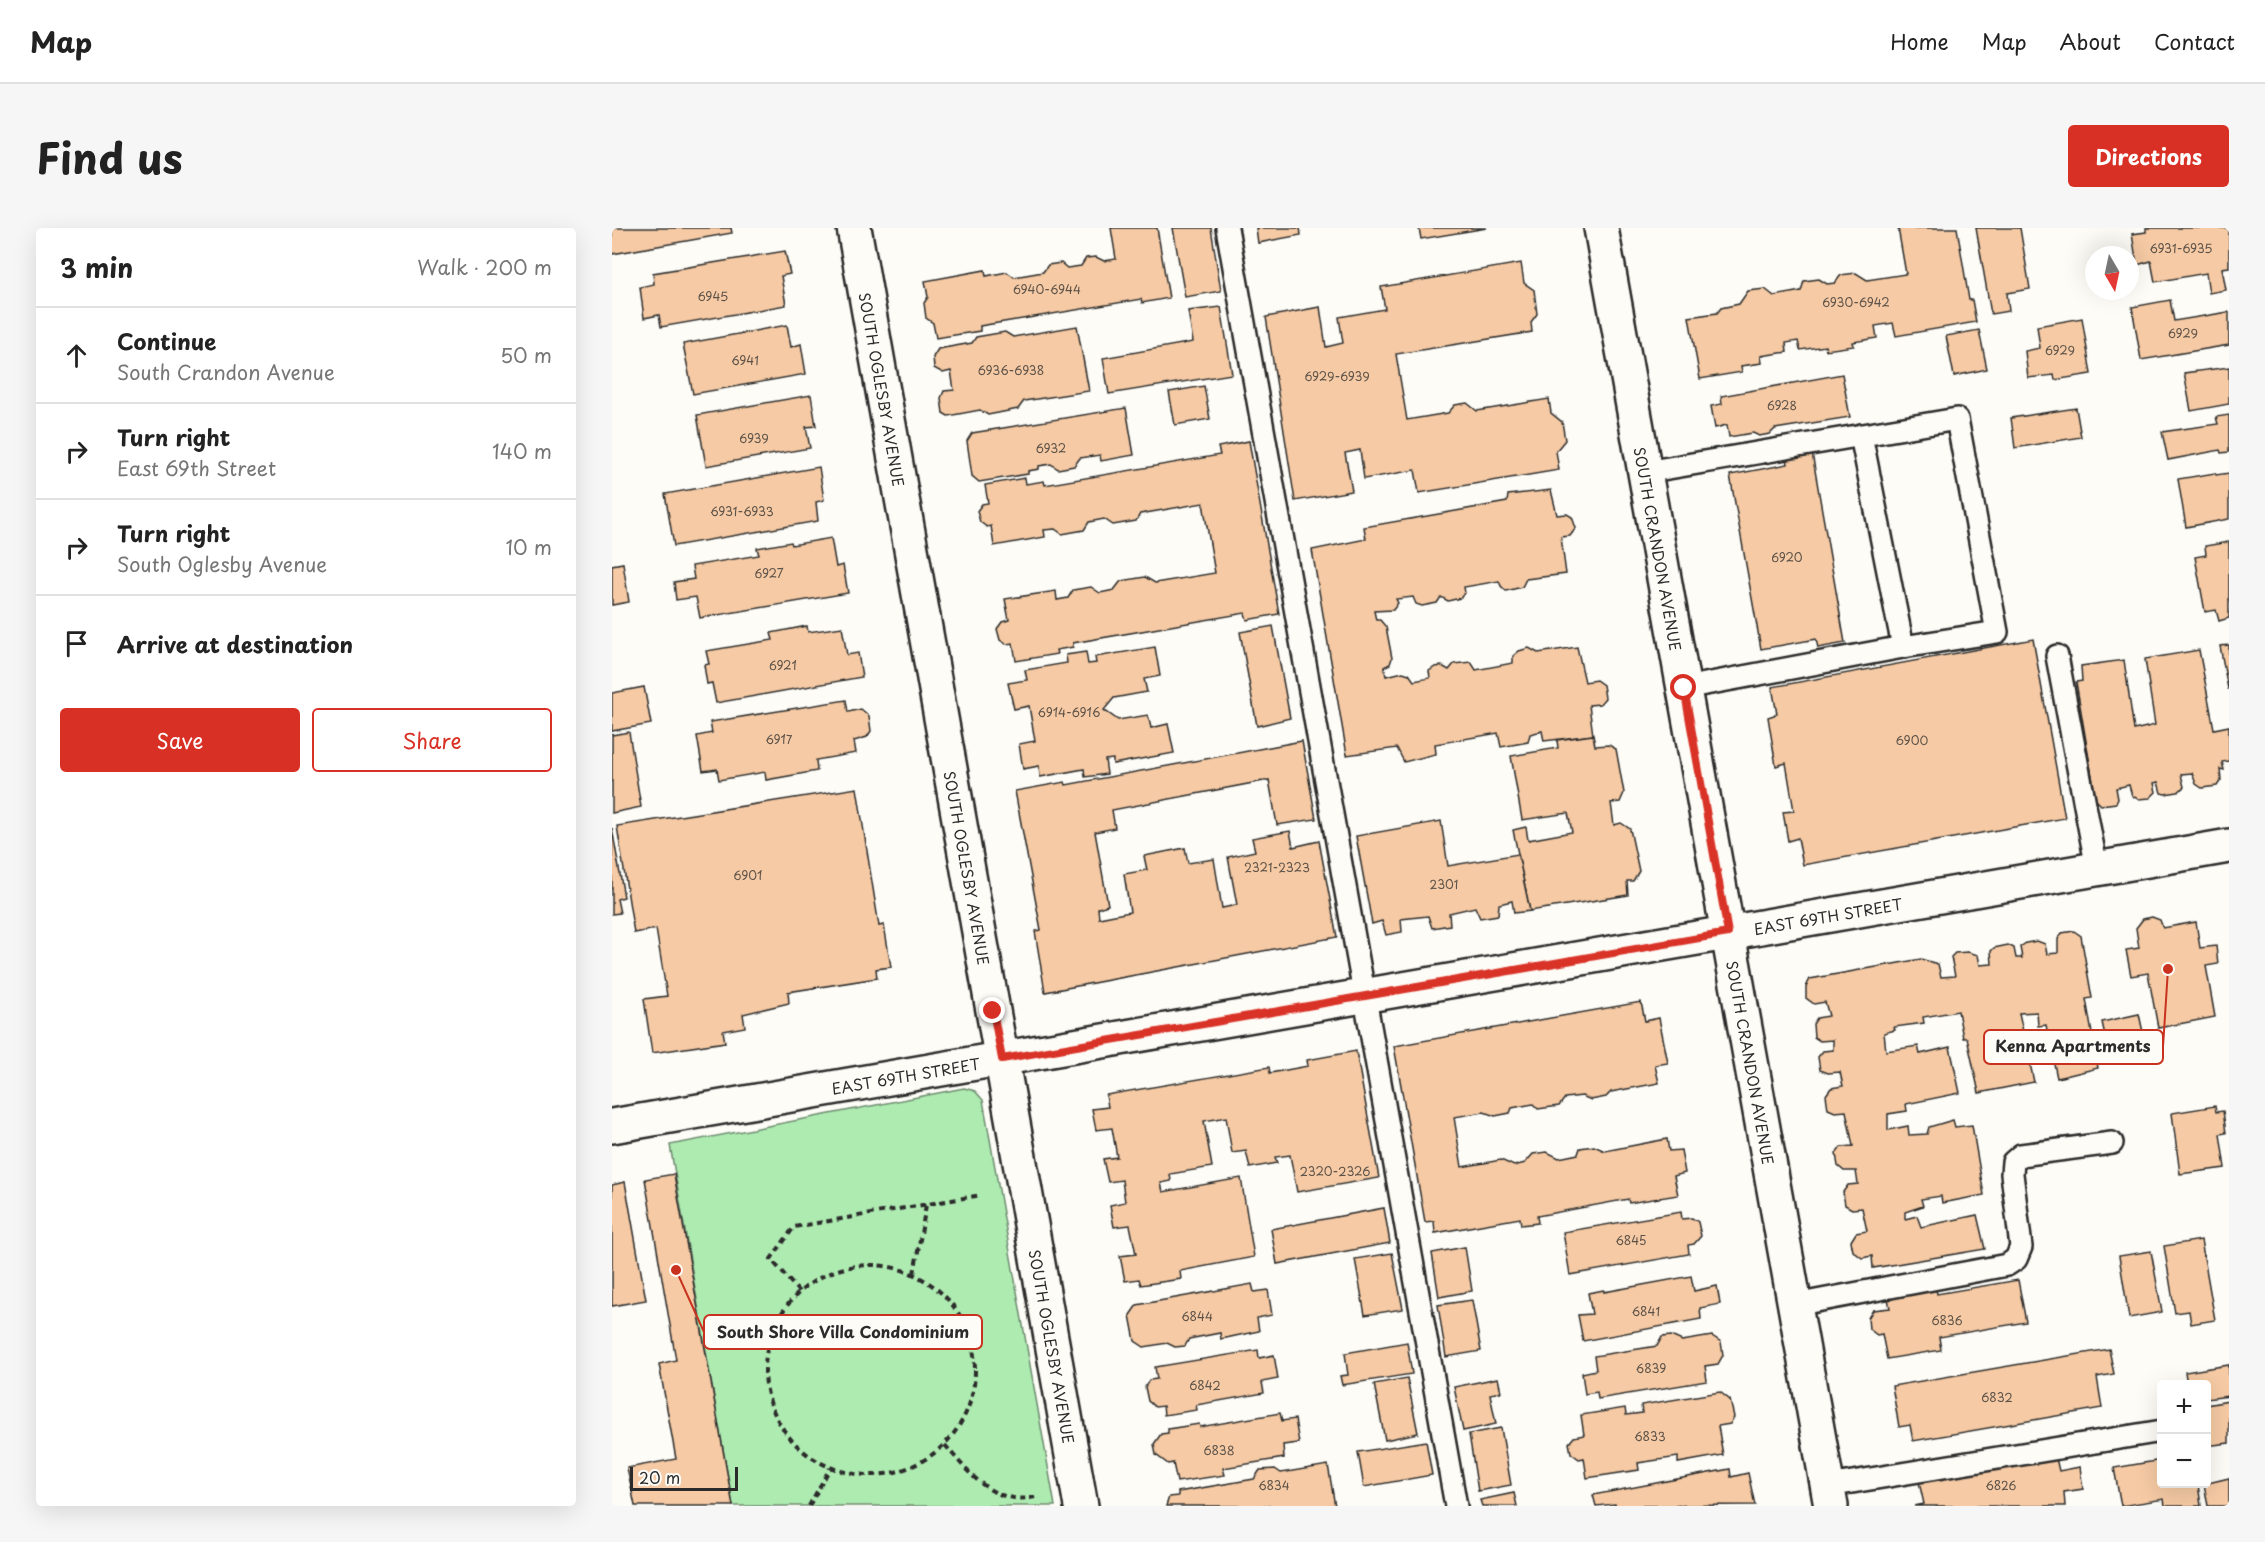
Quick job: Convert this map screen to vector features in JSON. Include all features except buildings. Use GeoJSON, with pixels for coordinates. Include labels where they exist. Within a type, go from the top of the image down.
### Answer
{"type":"FeatureCollection","features":[{"type":"Feature","properties":{"kind":"street","name":"SOUTH OGLESBY AVENUE"},"geometry":{"type":"LineString","coordinates":[[855,228],[1081,1506]]}},
{"type":"Feature","properties":{"kind":"street","name":"SOUTH CRANDON AVENUE"},"geometry":{"type":"LineString","coordinates":[[1601,228],[1829,1496]]}},
{"type":"Feature","properties":{"kind":"street","name":"EAST 69TH STREET"},"geometry":{"type":"LineString","coordinates":[[612,1126],[2229,846]]}},
{"type":"Feature","properties":{"kind":"lane"},"geometry":{"type":"LineString","coordinates":[[1227,228],[1456,1506]]}},
{"type":"Feature","properties":{"kind":"lane"},"geometry":{"type":"LineString","coordinates":[[1645,472],[1957,418],[1997,632],[1684,688]]}},
{"type":"Feature","properties":{"kind":"lane"},"geometry":{"type":"LineString","coordinates":[[1861,435],[1903,647]]}},
{"type":"Feature","properties":{"kind":"lane"},"geometry":{"type":"LineString","coordinates":[[2057,656],[2097,869]]}},
{"type":"Feature","properties":{"kind":"lane"},"geometry":{"type":"LineString","coordinates":[[1795,1305],[2007,1265],[2016,1258],[2021,1248],[2012,1174],[2013,1162],[2021,1155],[2112,1143]]}},
{"type":"Feature","properties":{"kind":"lane"},"geometry":{"type":"LineString","coordinates":[[1829,1496],[2157,1432]]}},
{"type":"Feature","properties":{"kind":"path"},"geometry":{"type":"LineString","coordinates":[[799,1292],[771,1259],[794,1227],[981,1195]]}},
{"type":"Feature","properties":{"kind":"path"},"geometry":{"type":"LineString","coordinates":[[914,1274],[926,1204]]}},
{"type":"Feature","properties":{"kind":"path"},"geometry":{"type":"LineString","coordinates":[[875,1264],[898,1268],[914,1274],[931,1283],[946,1296],[959,1313],[968,1331],[974,1352],[976,1375],[972,1399],[963,1420],[945,1445],[917,1464],[893,1473],[873,1475],[830,1468],[799,1448],[773,1412],[764,1373],[766,1352],[773,1329],[784,1309],[799,1292],[816,1279],[831,1272],[853,1266],[875,1264]]}},
{"type":"Feature","properties":{"kind":"path"},"geometry":{"type":"LineString","coordinates":[[945,1445],[980,1485],[997,1496],[1011,1499],[1035,1497]]}},
{"type":"Feature","properties":{"kind":"path"},"geometry":{"type":"LineString","coordinates":[[809,1506],[830,1468]]}},
{"type":"Feature","properties":{"kind":"green space"},"geometry":{"type":"Polygon","coordinates":[[[964,1088],[975,1091],[983,1100],[1055,1506],[733,1506],[670,1145],[964,1088]]]}},
{"type":"Feature","properties":{"kind":"place","name":"Kenna Apartments"},"geometry":{"type":"Point","coordinates":[2168,969]}},
{"type":"Feature","properties":{"kind":"place","name":"South Shore Villa Condominium"},"geometry":{"type":"Point","coordinates":[676,1270]}},
{"type":"Feature","properties":{"kind":"route"},"geometry":{"type":"LineString","coordinates":[[993,1011],[1002,1059],[1728,933],[1684,688]]}}]}
